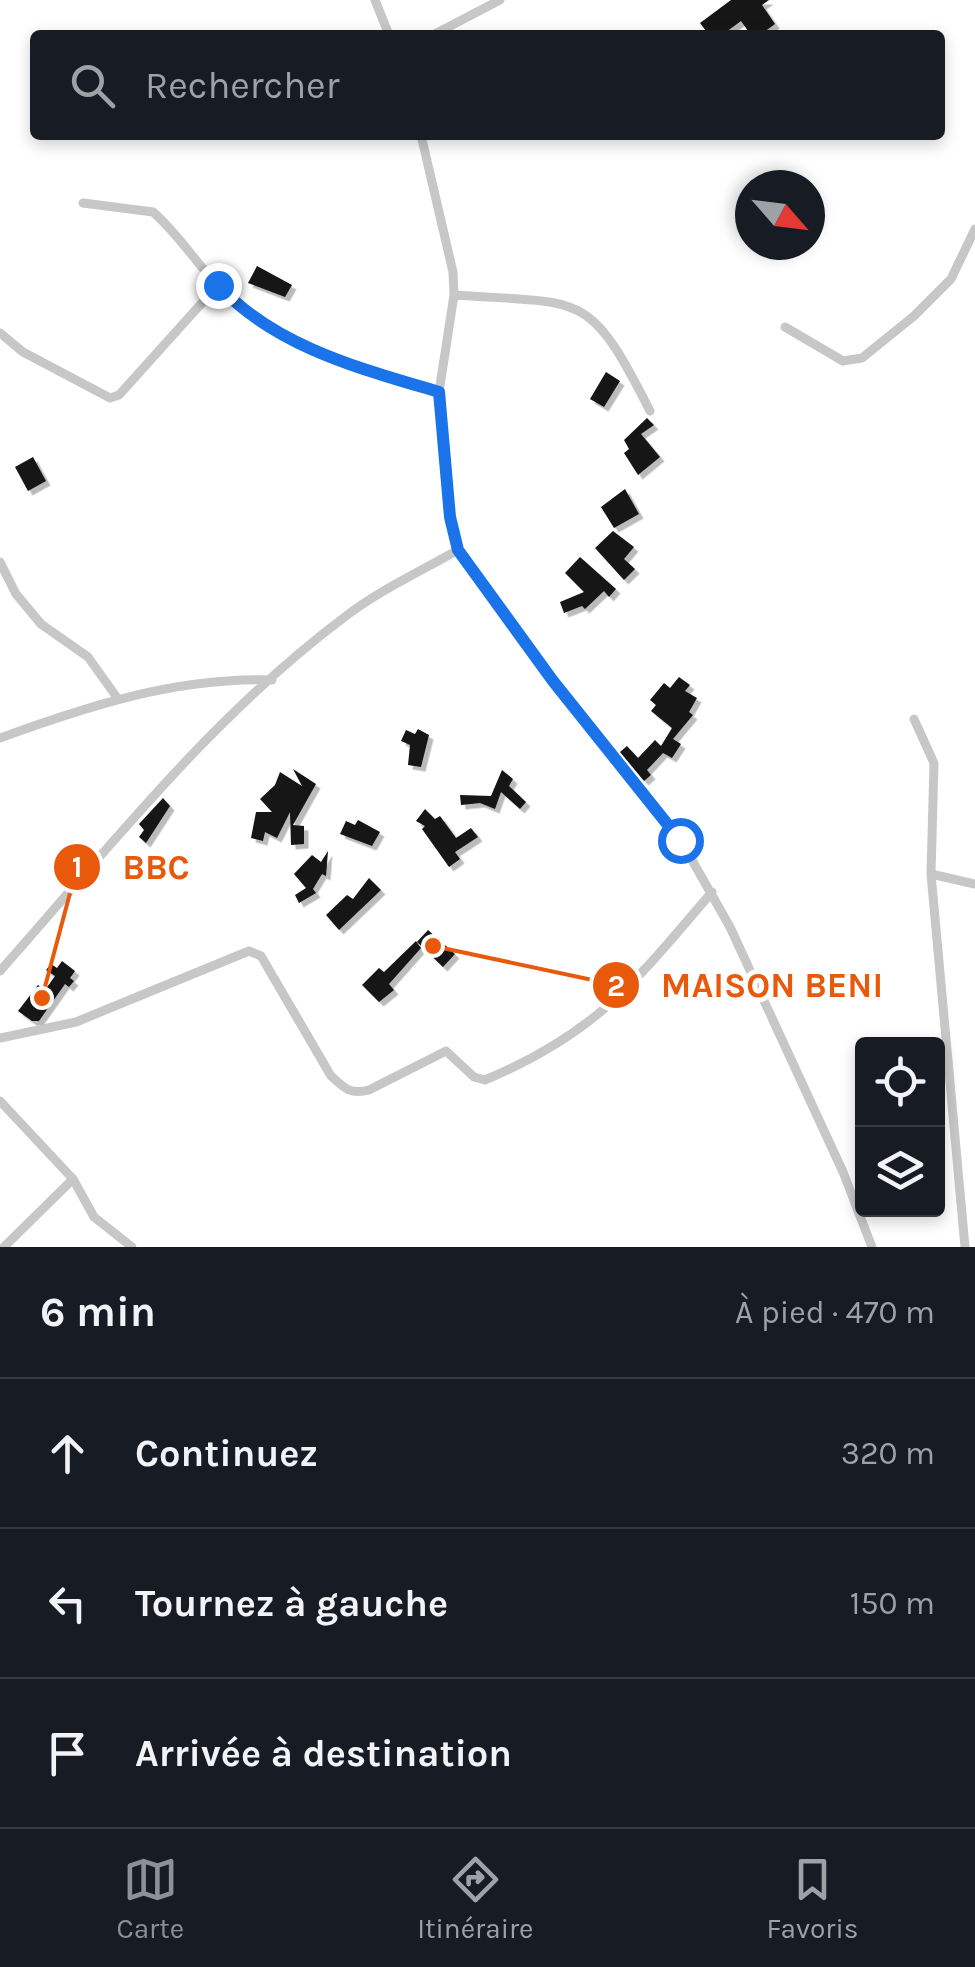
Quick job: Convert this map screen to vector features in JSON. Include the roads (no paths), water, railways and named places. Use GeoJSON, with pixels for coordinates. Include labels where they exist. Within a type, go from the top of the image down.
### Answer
{"type":"FeatureCollection","features":[{"type":"Feature","properties":{"kind":"street"},"geometry":{"type":"LineString","coordinates":[[375,0],[387,30]]}},
{"type":"Feature","properties":{"kind":"street"},"geometry":{"type":"LineString","coordinates":[[443,30],[500,0]]}},
{"type":"Feature","properties":{"kind":"street"},"geometry":{"type":"LineString","coordinates":[[423,140],[446,232],[454,295],[439,392],[450,517],[458,550],[553,681],[680,840],[712,892],[834,1154],[872,1247]]}},
{"type":"Feature","properties":{"kind":"street"},"geometry":{"type":"LineString","coordinates":[[83,203],[152,212],[218,285],[258,318],[330,358],[439,392]]}},
{"type":"Feature","properties":{"kind":"street"},"geometry":{"type":"LineString","coordinates":[[785,327],[842,361],[862,358],[914,316],[951,278],[975,229]]}},
{"type":"Feature","properties":{"kind":"street"},"geometry":{"type":"LineString","coordinates":[[0,333],[23,352],[110,398],[119,395],[218,285]]}},
{"type":"Feature","properties":{"kind":"street"},"geometry":{"type":"LineString","coordinates":[[454,295],[549,302],[592,315],[616,342],[650,411]]}},
{"type":"Feature","properties":{"kind":"street"},"geometry":{"type":"LineString","coordinates":[[0,971],[169,776],[272,680],[347,614],[458,550]]}},
{"type":"Feature","properties":{"kind":"street"},"geometry":{"type":"LineString","coordinates":[[0,562],[16,594],[41,624],[88,657],[118,699]]}},
{"type":"Feature","properties":{"kind":"street"},"geometry":{"type":"LineString","coordinates":[[0,738],[118,699],[222,678],[272,680]]}},
{"type":"Feature","properties":{"kind":"street"},"geometry":{"type":"LineString","coordinates":[[914,719],[934,763],[932,874],[965,1247]]}},
{"type":"Feature","properties":{"kind":"street"},"geometry":{"type":"LineString","coordinates":[[932,874],[975,884]]}},
{"type":"Feature","properties":{"kind":"street"},"geometry":{"type":"LineString","coordinates":[[0,1038],[76,1022],[249,952],[261,956],[331,1076],[346,1090],[357,1094],[368,1090],[446,1051],[484,1080],[564,1042],[610,1008],[712,892]]}},
{"type":"Feature","properties":{"kind":"street"},"geometry":{"type":"LineString","coordinates":[[0,1101],[73,1179],[94,1217],[132,1247]]}},
{"type":"Feature","properties":{"kind":"street"},"geometry":{"type":"LineString","coordinates":[[4,1247],[73,1179]]}},
{"type":"Feature","properties":{"kind":"place","name":"MAISON BENI"},"geometry":{"type":"Point","coordinates":[433,946]}},
{"type":"Feature","properties":{"kind":"place","name":"BBC"},"geometry":{"type":"Point","coordinates":[42,998]}}]}
